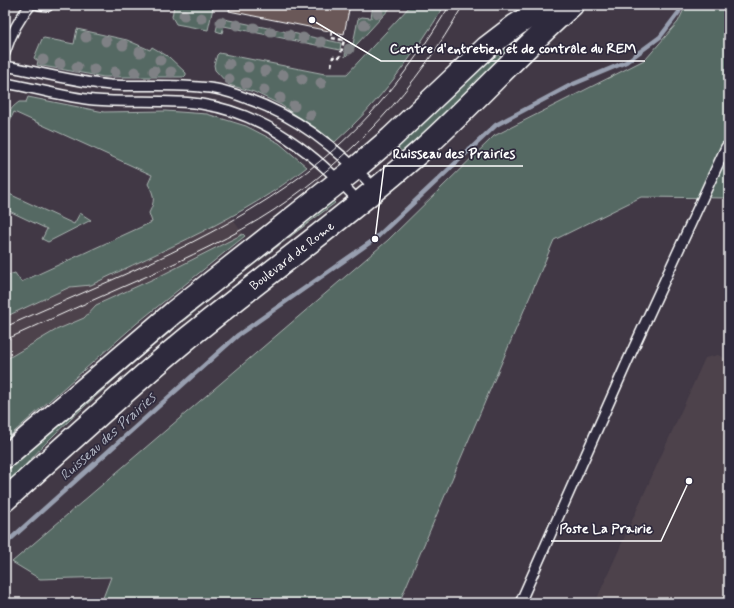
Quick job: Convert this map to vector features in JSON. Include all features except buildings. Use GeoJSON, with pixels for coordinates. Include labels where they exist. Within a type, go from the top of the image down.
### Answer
{"type":"FeatureCollection","features":[{"type":"Feature","properties":{"kind":"main road"},"geometry":{"type":"LineString","coordinates":[[5,457],[174,312],[348,174],[486,48],[516,25],[548,5]]}},
{"type":"Feature","properties":{"kind":"main road","name":"Boulevard de Rome"},"geometry":{"type":"LineString","coordinates":[[5,500],[166,356],[368,196],[444,130],[546,27],[572,5]]}},
{"type":"Feature","properties":{"kind":"lane"},"geometry":{"type":"LineString","coordinates":[[5,53],[10,36],[22,15],[31,5]]}},
{"type":"Feature","properties":{"kind":"lane"},"geometry":{"type":"LineString","coordinates":[[5,66],[109,85],[166,84],[217,89],[258,103],[284,114],[319,137],[348,174],[368,196]]}},
{"type":"Feature","properties":{"kind":"lane"},"geometry":{"type":"LineString","coordinates":[[5,83],[93,100],[200,104],[228,110],[260,122],[310,153],[348,174],[368,196]]}},
{"type":"Feature","properties":{"kind":"lane"},"geometry":{"type":"LineString","coordinates":[[520,603],[628,360],[726,147]]}},
{"type":"Feature","properties":{"kind":"path"},"geometry":{"type":"LineString","coordinates":[[331,66],[333,57],[340,57],[344,40],[331,38],[332,31]]}},
{"type":"Feature","properties":{"kind":"shaded area"},"geometry":{"type":"Polygon","coordinates":[[[231,217],[243,234],[162,275],[96,305],[84,318],[56,330],[5,360],[5,317],[70,287],[91,285],[231,217]]]}},
{"type":"Feature","properties":{"kind":"shaded area"},"geometry":{"type":"Polygon","coordinates":[[[718,355],[729,360],[729,603],[595,603],[705,358],[718,355]]]}},
{"type":"Feature","properties":{"kind":"green space"},"geometry":{"type":"Polygon","coordinates":[[[174,5],[200,5],[213,8],[208,30],[176,24],[172,17],[174,5]]]}},
{"type":"Feature","properties":{"kind":"green space"},"geometry":{"type":"Polygon","coordinates":[[[373,5],[393,5],[345,57],[346,45],[353,44],[358,19],[362,17],[371,18],[373,5]]]}},
{"type":"Feature","properties":{"kind":"green space"},"geometry":{"type":"Polygon","coordinates":[[[411,5],[445,5],[395,78],[351,127],[335,142],[281,105],[254,92],[229,85],[215,70],[214,65],[219,53],[325,74],[347,74],[411,5]]]}},
{"type":"Feature","properties":{"kind":"green space"},"geometry":{"type":"Polygon","coordinates":[[[686,5],[729,5],[729,198],[641,197],[554,240],[399,603],[101,603],[111,577],[40,579],[12,562],[388,240],[494,136],[646,59],[678,22],[686,5]]]}},
{"type":"Feature","properties":{"kind":"green space"},"geometry":{"type":"Polygon","coordinates":[[[219,18],[341,43],[340,50],[224,26],[222,33],[216,31],[219,18]]]}},
{"type":"Feature","properties":{"kind":"green space"},"geometry":{"type":"Polygon","coordinates":[[[535,26],[406,155],[397,147],[480,68],[535,26]]]}},
{"type":"Feature","properties":{"kind":"green space"},"geometry":{"type":"Polygon","coordinates":[[[77,29],[127,40],[150,50],[152,47],[169,57],[186,73],[186,75],[184,77],[104,77],[37,65],[38,61],[34,58],[42,39],[44,38],[74,44],[77,29]]]}},
{"type":"Feature","properties":{"kind":"green space"},"geometry":{"type":"Polygon","coordinates":[[[28,97],[104,112],[165,111],[207,114],[246,126],[279,143],[307,167],[257,202],[202,232],[91,285],[70,287],[5,317],[5,276],[15,273],[21,282],[152,222],[149,213],[153,198],[148,184],[152,175],[14,112],[5,131],[7,118],[12,108],[19,102],[26,102],[28,97]]]}},
{"type":"Feature","properties":{"kind":"green space"},"geometry":{"type":"Polygon","coordinates":[[[5,192],[74,224],[80,213],[91,220],[48,242],[42,239],[47,229],[5,209],[5,192]]]}},
{"type":"Feature","properties":{"kind":"green space"},"geometry":{"type":"Polygon","coordinates":[[[333,201],[335,203],[191,314],[156,343],[55,434],[5,487],[5,473],[150,345],[333,201]]]}},
{"type":"Feature","properties":{"kind":"green space"},"geometry":{"type":"Polygon","coordinates":[[[243,234],[245,236],[136,324],[5,440],[5,360],[56,330],[84,318],[96,305],[162,275],[243,234]]]}},
{"type":"Feature","properties":{"kind":"waterway","name":"Ruisseau des Prairies"},"geometry":{"type":"LineString","coordinates":[[5,544],[238,335],[375,239],[496,125],[571,85],[626,62],[660,37],[679,12],[681,5]]}},
{"type":"Feature","properties":{"kind":"tram line"},"geometry":{"type":"LineString","coordinates":[[5,327],[170,253],[250,210],[288,185],[324,158],[361,124],[393,87],[423,47],[450,5]]}},
{"type":"Feature","properties":{"kind":"tram line"},"geometry":{"type":"LineString","coordinates":[[5,340],[210,246],[258,220],[303,189],[356,144],[381,119],[425,65],[463,5]]}},
{"type":"Feature","properties":{"kind":"place","name":"Centre d'entretien et de contrôle du REM"},"geometry":{"type":"Point","coordinates":[312,20]}},
{"type":"Feature","properties":{"kind":"place","name":"Ruisseau des Prairies"},"geometry":{"type":"Point","coordinates":[375,239]}},
{"type":"Feature","properties":{"kind":"place","name":"Poste La Prairie"},"geometry":{"type":"Point","coordinates":[689,481]}}]}
